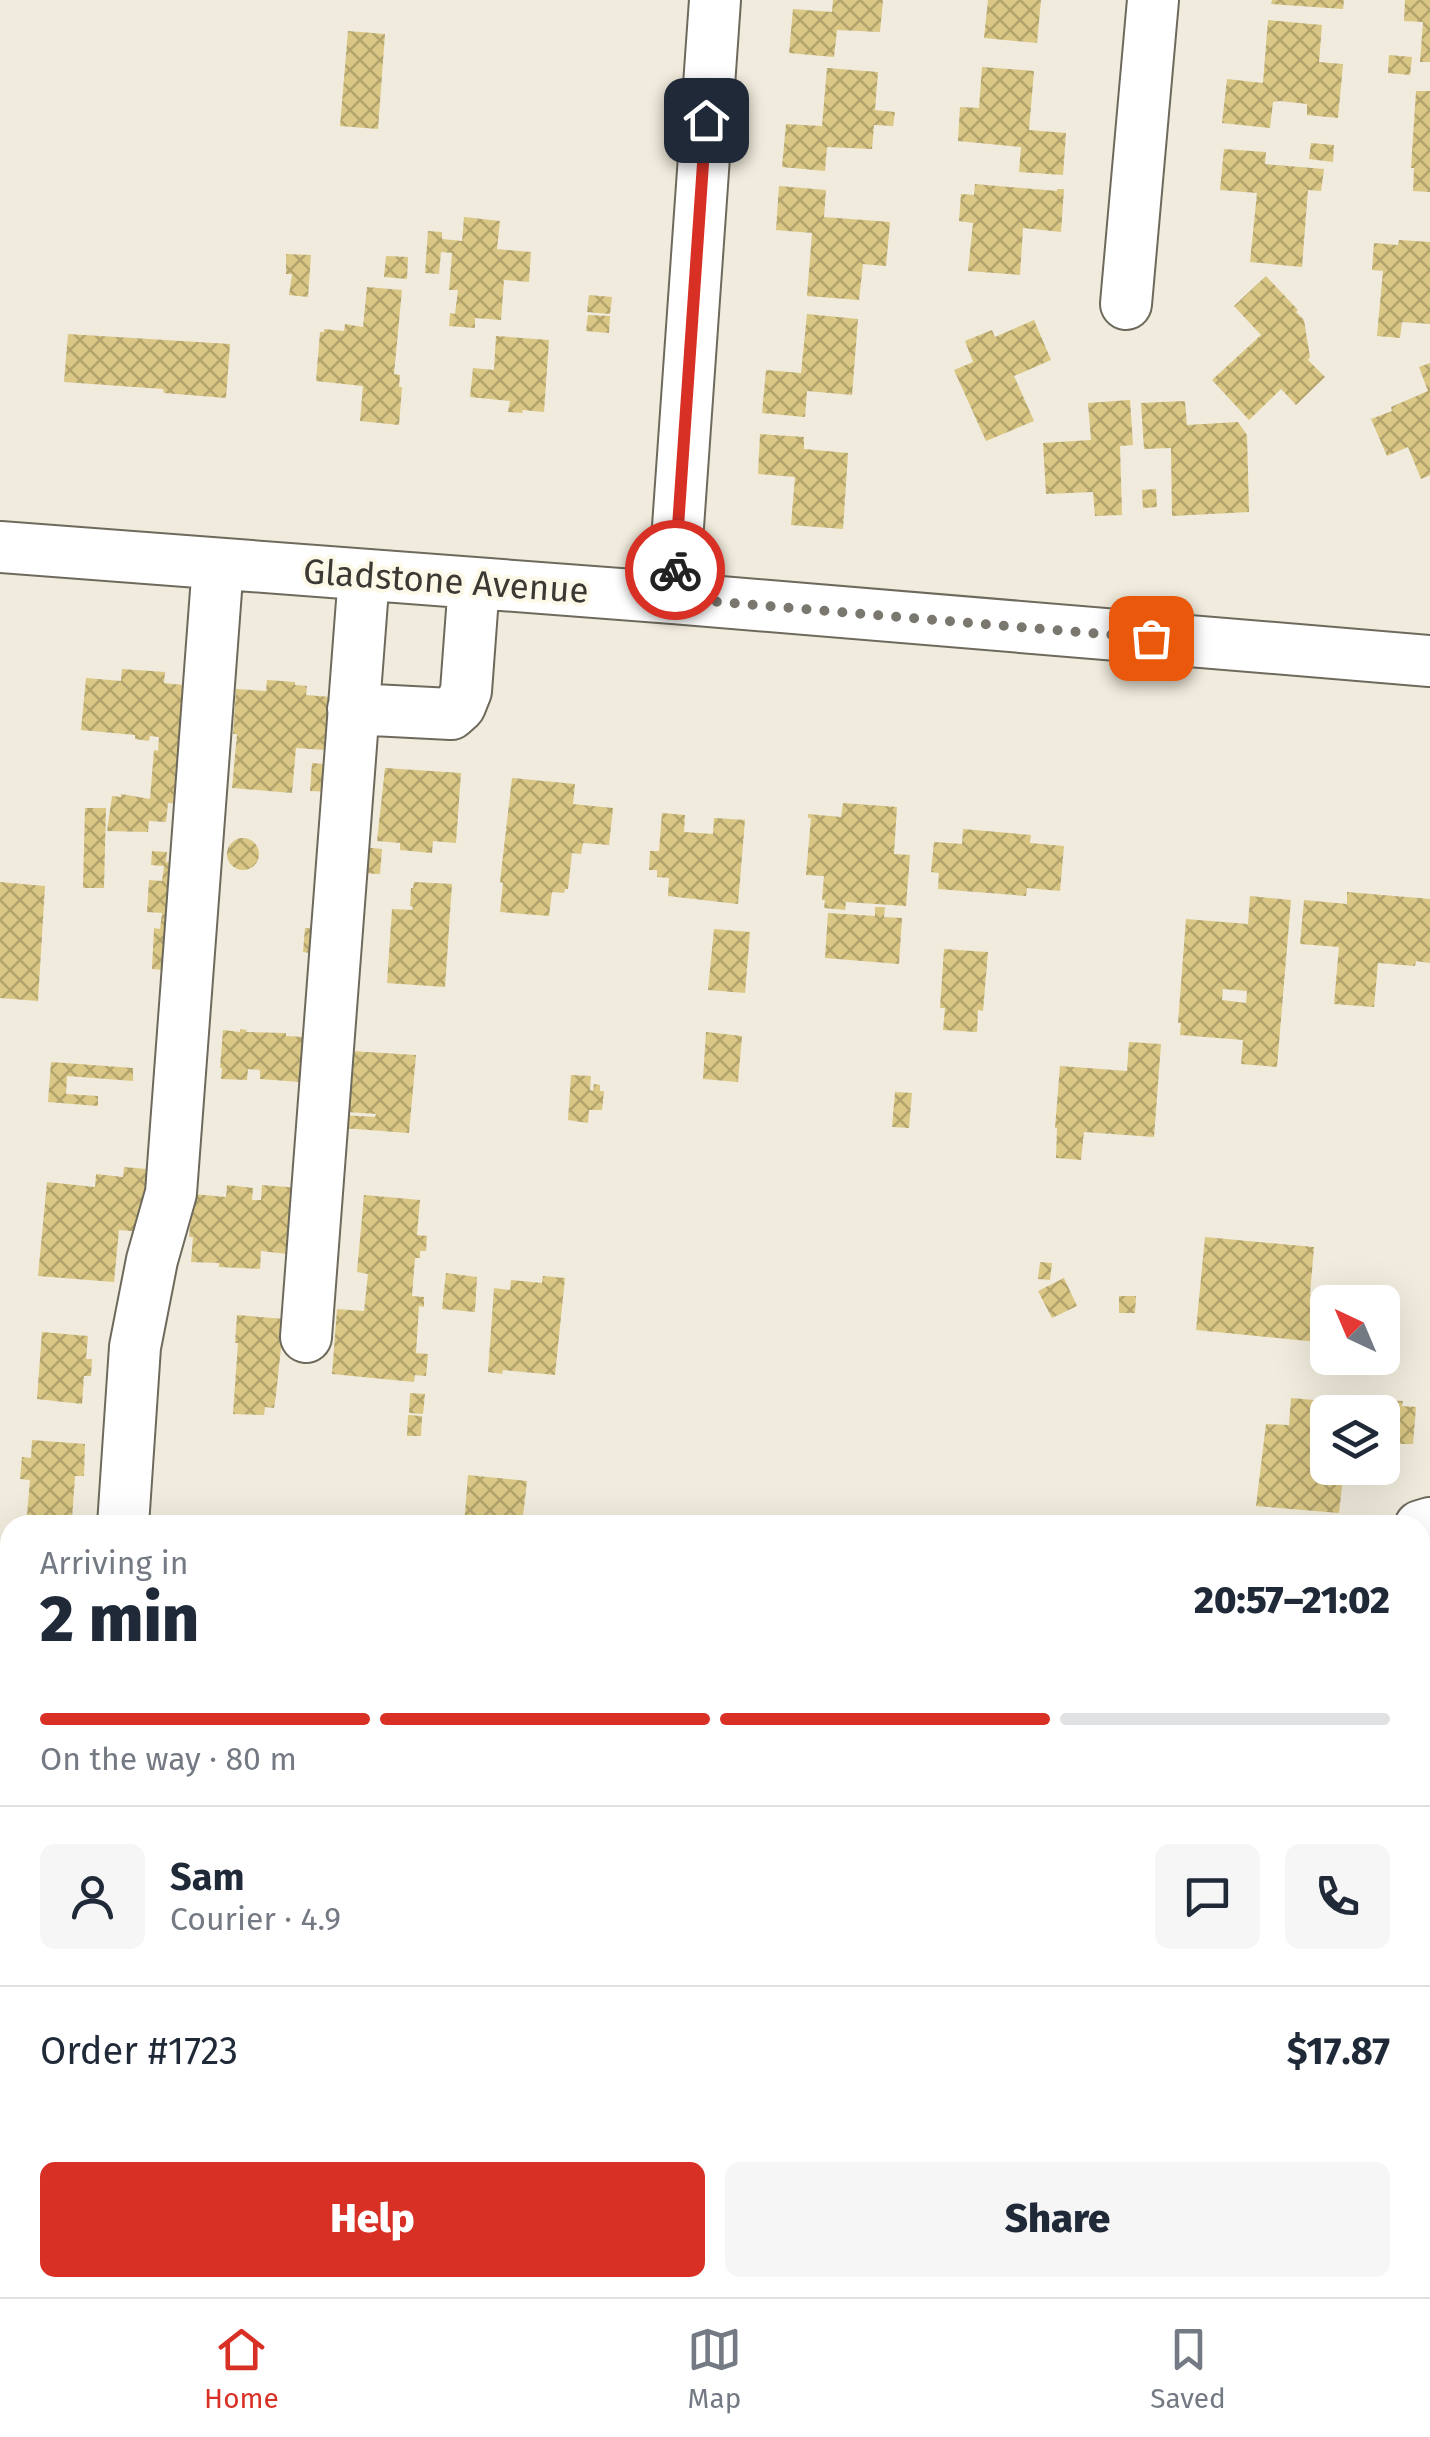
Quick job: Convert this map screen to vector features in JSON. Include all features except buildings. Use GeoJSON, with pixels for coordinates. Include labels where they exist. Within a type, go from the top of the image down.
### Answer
{"type":"FeatureCollection","features":[{"type":"Feature","properties":{"kind":"street"},"geometry":{"type":"LineString","coordinates":[[673,598],[715,0]]}},
{"type":"Feature","properties":{"kind":"street"},"geometry":{"type":"LineString","coordinates":[[1126,304],[1153,0]]}},
{"type":"Feature","properties":{"kind":"street","name":"Gladstone Avenue"},"geometry":{"type":"LineString","coordinates":[[0,548],[673,598],[1430,661]]}},
{"type":"Feature","properties":{"kind":"street"},"geometry":{"type":"LineString","coordinates":[[124,1515],[135,1347],[170,1194],[218,564]]}},
{"type":"Feature","properties":{"kind":"street"},"geometry":{"type":"LineString","coordinates":[[306,1337],[364,575]]}},
{"type":"Feature","properties":{"kind":"street"},"geometry":{"type":"LineString","coordinates":[[353,709],[451,714],[460,706],[466,690],[474,583]]}},
{"type":"Feature","properties":{"kind":"way so far"},"geometry":{"type":"LineString","coordinates":[[675,570],[673,598],[1151,638]]}},
{"type":"Feature","properties":{"kind":"route"},"geometry":{"type":"LineString","coordinates":[[675,570],[706,120]]}}]}
